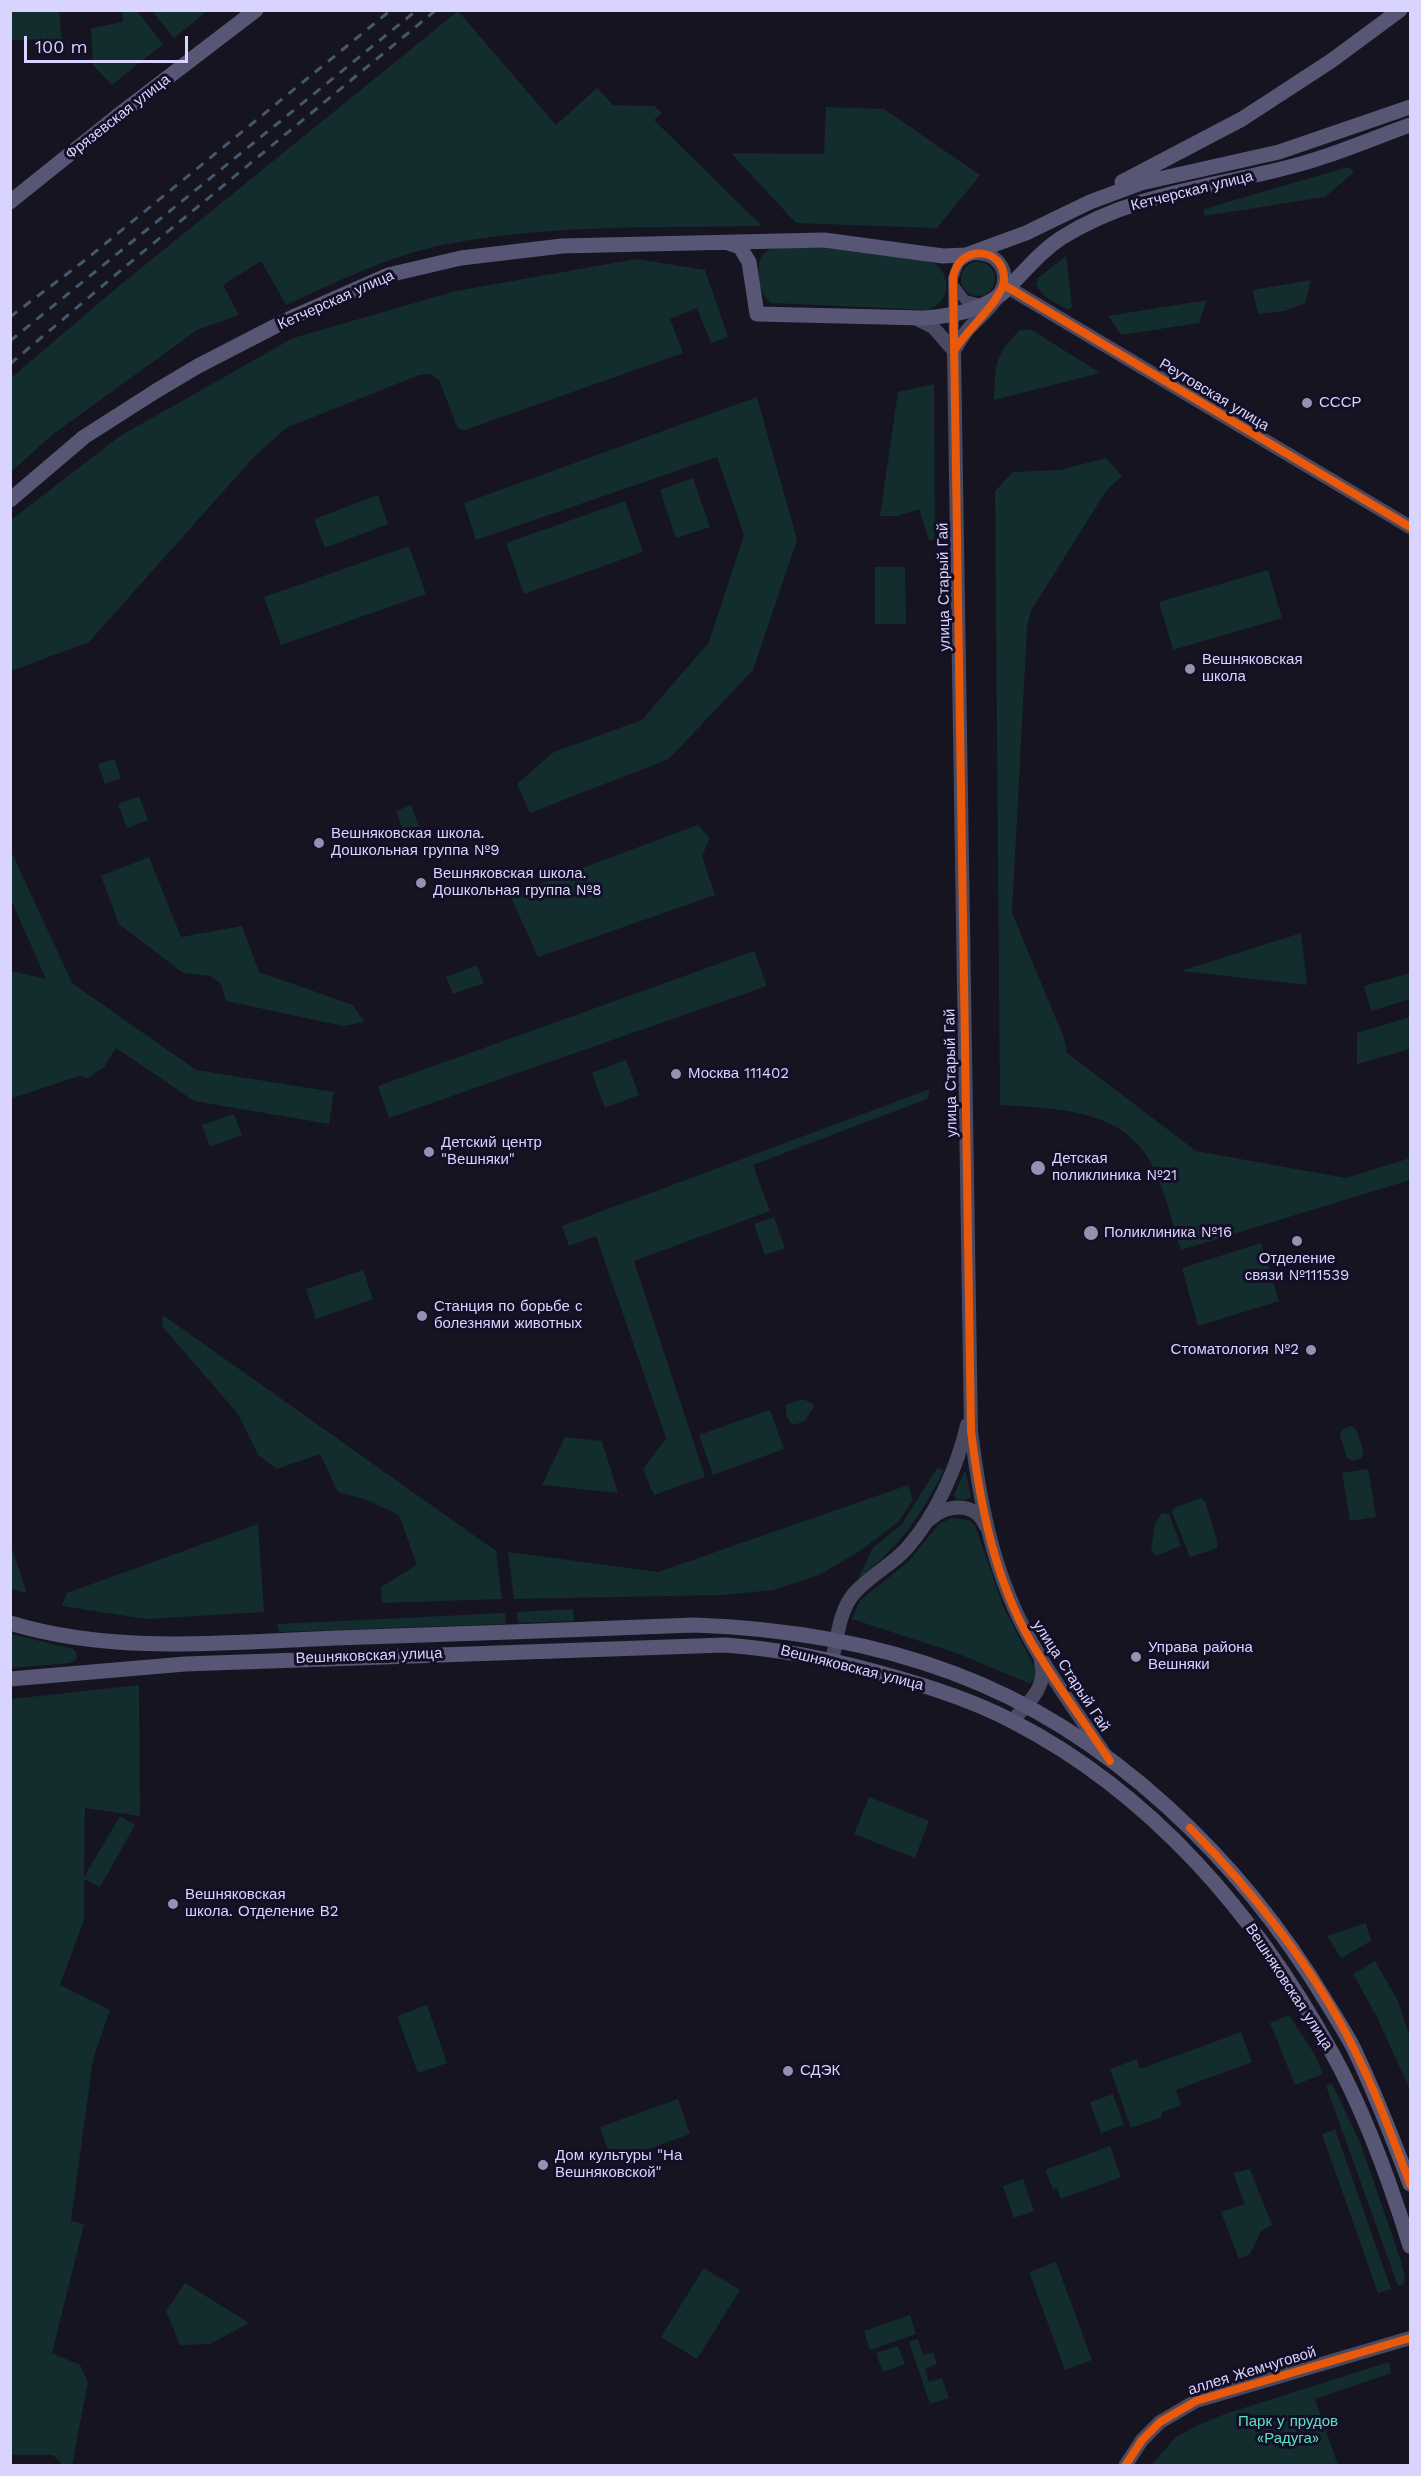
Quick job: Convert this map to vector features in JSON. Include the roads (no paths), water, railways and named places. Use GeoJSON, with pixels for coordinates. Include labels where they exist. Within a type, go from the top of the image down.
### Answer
{"type":"FeatureCollection","features":[{"type":"Feature","properties":{"kind":"main road","name":"Фрязевская улица"},"geometry":{"type":"LineString","coordinates":[[10,202],[256,10]]}},
{"type":"Feature","properties":{"kind":"main road"},"geometry":{"type":"LineString","coordinates":[[1090,201],[1125,180],[1242,120],[1331,61],[1400,10]]}},
{"type":"Feature","properties":{"kind":"main road","name":"Кетчерская улица"},"geometry":{"type":"LineString","coordinates":[[10,500],[84,437],[156,391],[198,366],[295,316],[388,274],[461,258],[562,246],[824,240],[943,256],[974,253],[1032,230],[1090,201],[1141,183],[1279,152],[1410,107]]}},
{"type":"Feature","properties":{"kind":"main road","name":"Кетчерская улица"},"geometry":{"type":"LineString","coordinates":[[712,242],[740,247],[747,256],[758,314],[914,318],[954,314],[998,293],[1048,247],[1098,217],[1145,199],[1284,169],[1410,126]]}},
{"type":"Feature","properties":{"kind":"main road"},"geometry":{"type":"LineString","coordinates":[[750,269],[755,250],[775,240]]}},
{"type":"Feature","properties":{"kind":"main road","name":"Вешняковская улица"},"geometry":{"type":"LineString","coordinates":[[11,1623],[81,1638],[169,1644],[694,1625],[751,1627],[837,1641],[910,1659],[954,1673],[1025,1706],[1110,1761],[1153,1795],[1210,1849],[1264,1910],[1306,1969],[1354,2048],[1410,2184]]}},
{"type":"Feature","properties":{"kind":"main road","name":"Вешняковская улица"},"geometry":{"type":"LineString","coordinates":[[10,1679],[185,1664],[697,1644],[783,1650],[936,1689],[1012,1721],[1082,1762],[1141,1807],[1212,1878],[1265,1945],[1342,2073],[1371,2140],[1410,2246]]}},
{"type":"Feature","properties":{"kind":"street"},"geometry":{"type":"LineString","coordinates":[[914,318],[933,327],[954,351],[965,333],[998,293],[1004,277],[999,262],[988,255],[974,253],[958,262],[953,278],[955,288],[961,297],[970,303],[998,293]]}},
{"type":"Feature","properties":{"kind":"street","name":"улица Старый Гай"},"geometry":{"type":"LineString","coordinates":[[953,278],[969,1402],[975,1464],[988,1530],[1003,1579],[1020,1621],[1040,1656],[1110,1761]]}},
{"type":"Feature","properties":{"kind":"street","name":"Реутовская улица"},"geometry":{"type":"LineString","coordinates":[[998,293],[1410,527]]}},
{"type":"Feature","properties":{"kind":"street","name":"улица Старый Гай"},"geometry":{"type":"LineString","coordinates":[[832,1661],[845,1609],[852,1596],[896,1560],[923,1526],[954,1466],[963,1442],[969,1402]]}},
{"type":"Feature","properties":{"kind":"street","name":"улица Старый Гай"},"geometry":{"type":"LineString","coordinates":[[923,1526],[940,1512],[962,1507],[978,1514],[988,1530]]}},
{"type":"Feature","properties":{"kind":"street"},"geometry":{"type":"LineString","coordinates":[[606,1628],[613,1631],[616,1638],[614,1645],[607,1648]]}},
{"type":"Feature","properties":{"kind":"street","name":"улица Старый Гай"},"geometry":{"type":"LineString","coordinates":[[1012,1721],[1042,1683],[1044,1671],[1040,1656]]}},
{"type":"Feature","properties":{"kind":"street","name":"аллея Жемчуговой"},"geometry":{"type":"LineString","coordinates":[[1125,2466],[1142,2440],[1160,2422],[1196,2401],[1410,2338]]}},
{"type":"Feature","properties":{"kind":"railway"},"geometry":{"type":"LineString","coordinates":[[10,317],[84,261],[391,10]]}},
{"type":"Feature","properties":{"kind":"railway"},"geometry":{"type":"LineString","coordinates":[[10,341],[417,10]]}},
{"type":"Feature","properties":{"kind":"railway"},"geometry":{"type":"LineString","coordinates":[[10,364],[436,10]]}},
{"type":"Feature","properties":{"kind":"place","name":"СССР"},"geometry":{"type":"Point","coordinates":[1307,403]}},
{"type":"Feature","properties":{"kind":"place","name":"Вешняковская школа"},"geometry":{"type":"Point","coordinates":[1190,669]}},
{"type":"Feature","properties":{"kind":"place","name":"Вешняковская школа. Дошкольная группа №9"},"geometry":{"type":"Point","coordinates":[319,843]}},
{"type":"Feature","properties":{"kind":"place","name":"Вешняковская школа. Дошкольная группа №8"},"geometry":{"type":"Point","coordinates":[421,883]}},
{"type":"Feature","properties":{"kind":"place","name":"Москва 111402"},"geometry":{"type":"Point","coordinates":[676,1074]}},
{"type":"Feature","properties":{"kind":"place","name":"Детский центр \"Вешняки\""},"geometry":{"type":"Point","coordinates":[429,1152]}},
{"type":"Feature","properties":{"kind":"place","name":"Детская поликлиника №21"},"geometry":{"type":"Point","coordinates":[1038,1168]}},
{"type":"Feature","properties":{"kind":"place","name":"Поликлиника №16"},"geometry":{"type":"Point","coordinates":[1091,1233]}},
{"type":"Feature","properties":{"kind":"place","name":"Отделение связи №111539"},"geometry":{"type":"Point","coordinates":[1297,1241]}},
{"type":"Feature","properties":{"kind":"place","name":"Станция по борьбе с болезнями животных"},"geometry":{"type":"Point","coordinates":[422,1316]}},
{"type":"Feature","properties":{"kind":"place","name":"Стоматология №2"},"geometry":{"type":"Point","coordinates":[1311,1350]}},
{"type":"Feature","properties":{"kind":"place","name":"Управа района Вешняки"},"geometry":{"type":"Point","coordinates":[1136,1657]}},
{"type":"Feature","properties":{"kind":"place","name":"Вешняковская школа. Отделение В2"},"geometry":{"type":"Point","coordinates":[173,1904]}},
{"type":"Feature","properties":{"kind":"place","name":"СДЭК"},"geometry":{"type":"Point","coordinates":[788,2071]}},
{"type":"Feature","properties":{"kind":"place","name":"Дом культуры \"На Вешняковской\""},"geometry":{"type":"Point","coordinates":[543,2165]}},
{"type":"Feature","properties":{"kind":"park label","name":"Парк у прудов «Радуга»"},"geometry":{"type":"Point","coordinates":[1288,2430]}}]}
